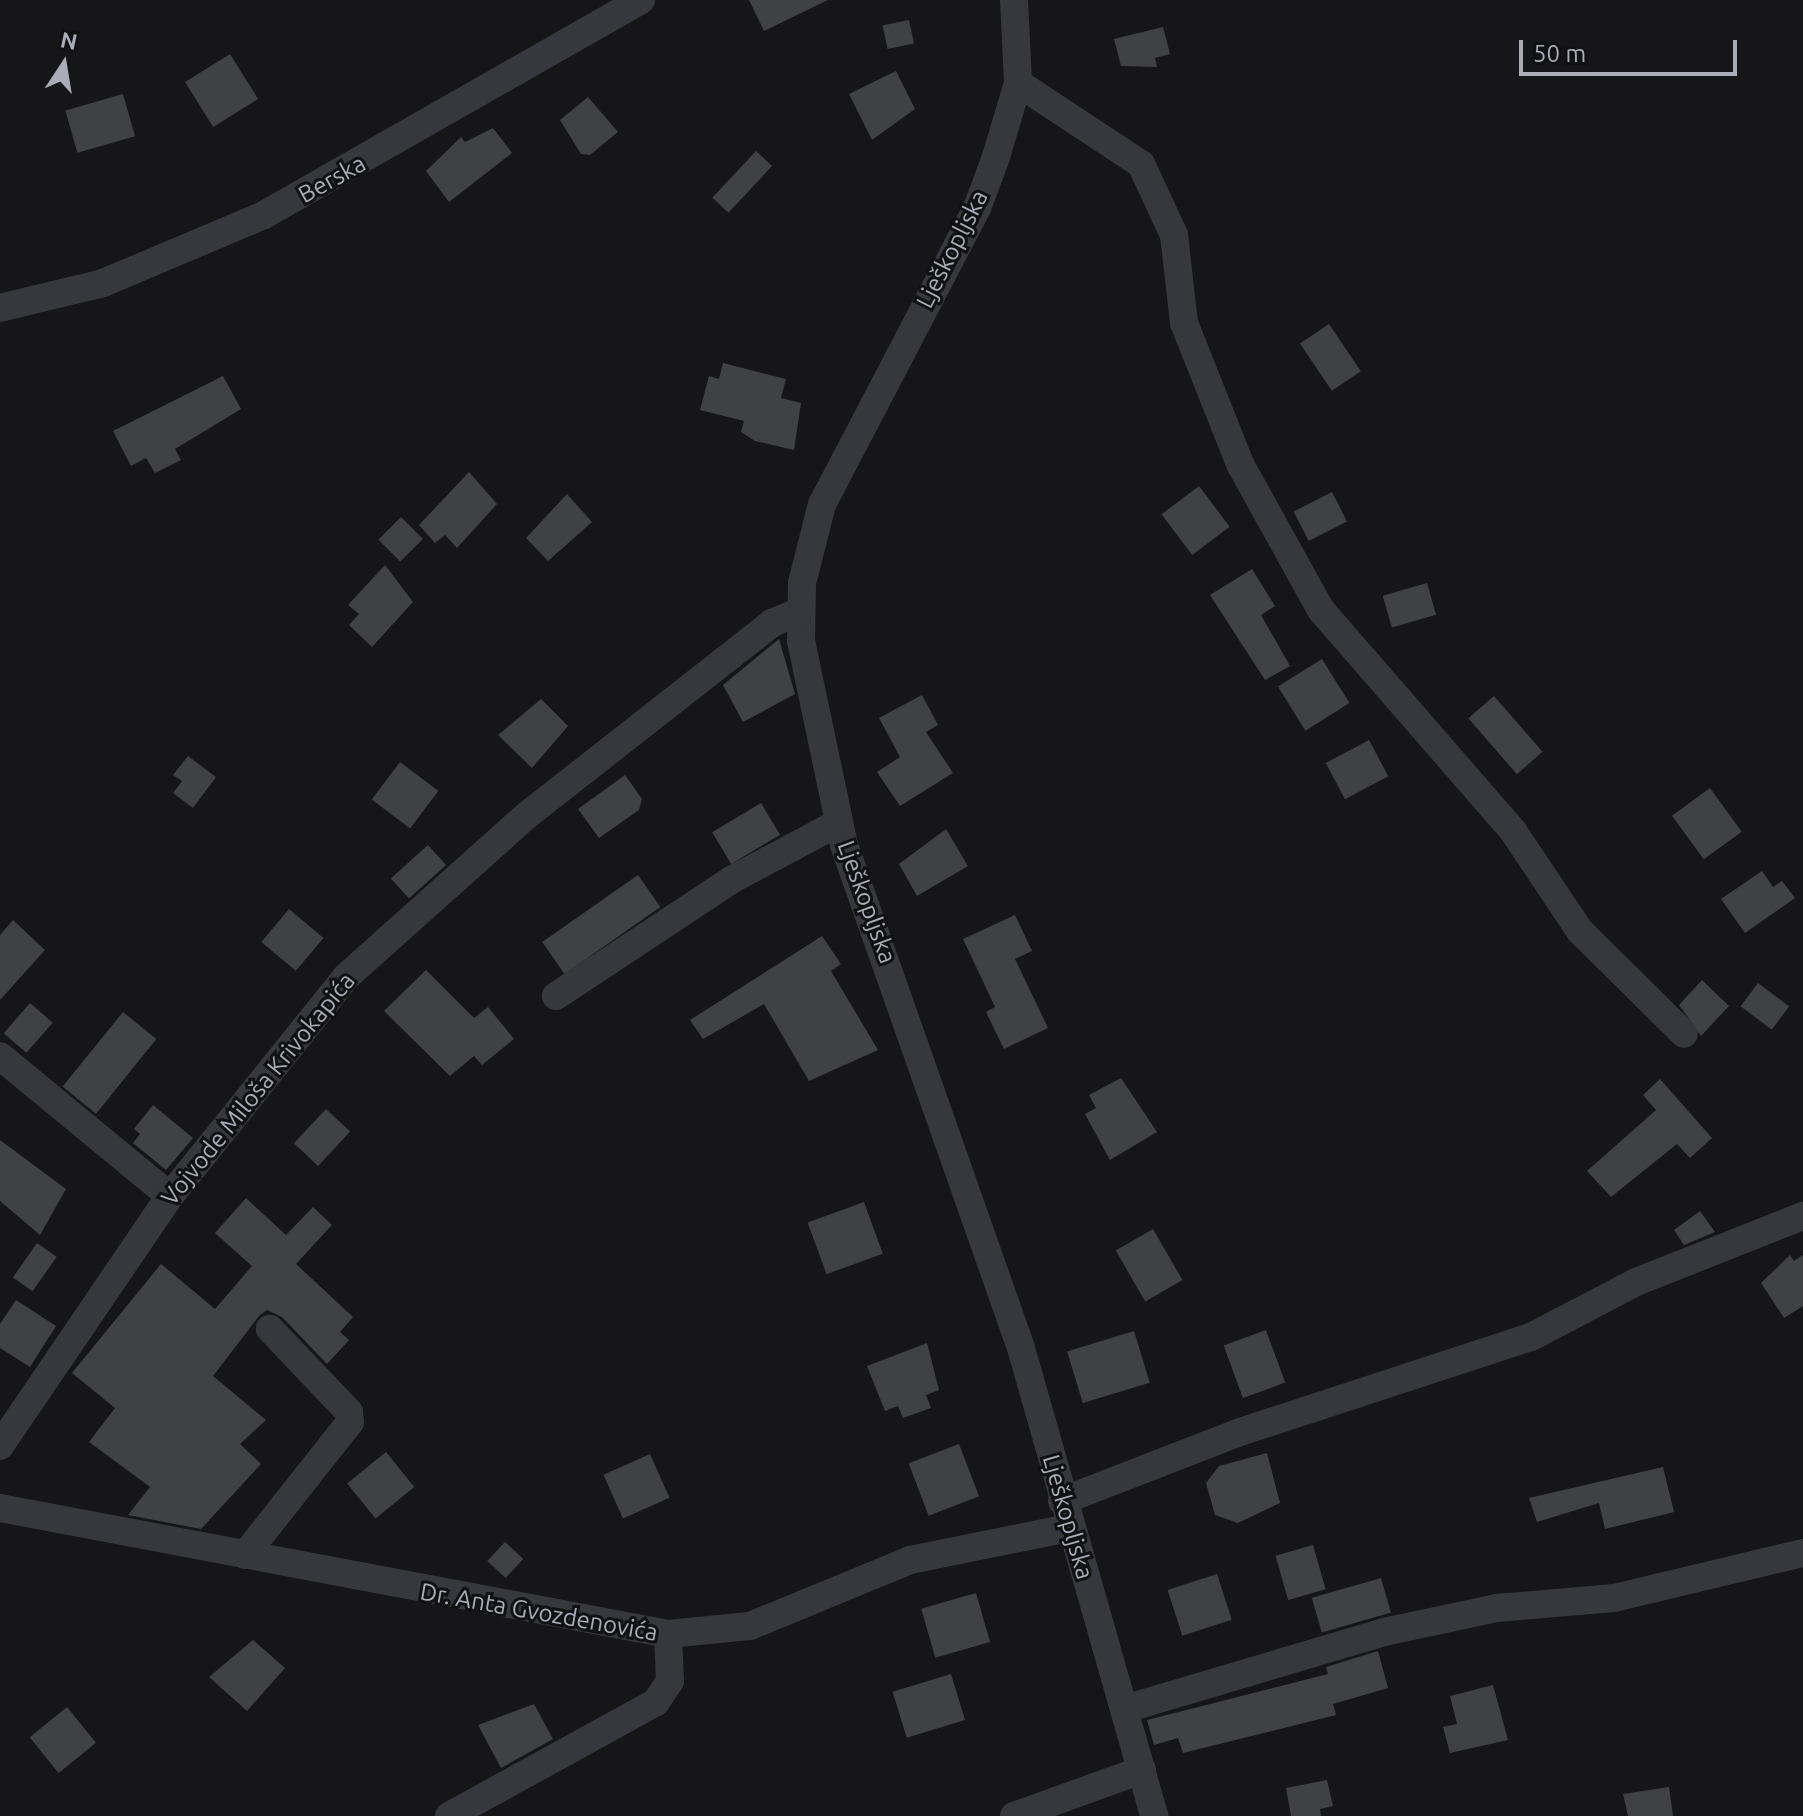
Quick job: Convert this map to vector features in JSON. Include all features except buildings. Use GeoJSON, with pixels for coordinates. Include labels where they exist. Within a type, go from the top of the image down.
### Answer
{"type":"FeatureCollection","features":[{"type":"Feature","properties":{"kind":"street","name":"Berska"},"geometry":{"type":"LineString","coordinates":[[0,308],[103,283],[264,215],[641,0]]}},
{"type":"Feature","properties":{"kind":"street","name":"Lješkopljska"},"geometry":{"type":"LineString","coordinates":[[1014,0],[1018,83],[977,208],[822,504],[800,611],[805,673],[838,823],[1016,1333],[1065,1514],[1128,1708],[1154,1816]]}},
{"type":"Feature","properties":{"kind":"street"},"geometry":{"type":"LineString","coordinates":[[1018,83],[1141,164],[1174,235],[1184,323],[1240,464],[1321,610],[1513,831],[1580,931],[1684,1034]]}},
{"type":"Feature","properties":{"kind":"street","name":"Vojvode Miloša Krivokapića"},"geometry":{"type":"LineString","coordinates":[[0,1446],[170,1196],[346,977],[432,895],[772,623],[800,611]]}},
{"type":"Feature","properties":{"kind":"street"},"geometry":{"type":"LineString","coordinates":[[556,996],[731,880],[838,823]]}},
{"type":"Feature","properties":{"kind":"street"},"geometry":{"type":"LineString","coordinates":[[0,1056],[170,1196]]}},
{"type":"Feature","properties":{"kind":"street","name":"Dr. Anta Gvozdenovića"},"geometry":{"type":"LineString","coordinates":[[0,1508],[668,1634],[750,1626],[910,1560],[1065,1514],[1240,1432],[1531,1337],[1636,1282],[1803,1216]]}},
{"type":"Feature","properties":{"kind":"street"},"geometry":{"type":"LineString","coordinates":[[245,1555],[350,1422],[349,1412],[270,1329]]}},
{"type":"Feature","properties":{"kind":"street"},"geometry":{"type":"LineString","coordinates":[[1128,1708],[1384,1632],[1497,1608],[1614,1598],[1803,1553]]}},
{"type":"Feature","properties":{"kind":"street"},"geometry":{"type":"LineString","coordinates":[[449,1816],[656,1702],[670,1681],[668,1634]]}},
{"type":"Feature","properties":{"kind":"street"},"geometry":{"type":"LineString","coordinates":[[1014,1816],[1142,1770]]}}]}
